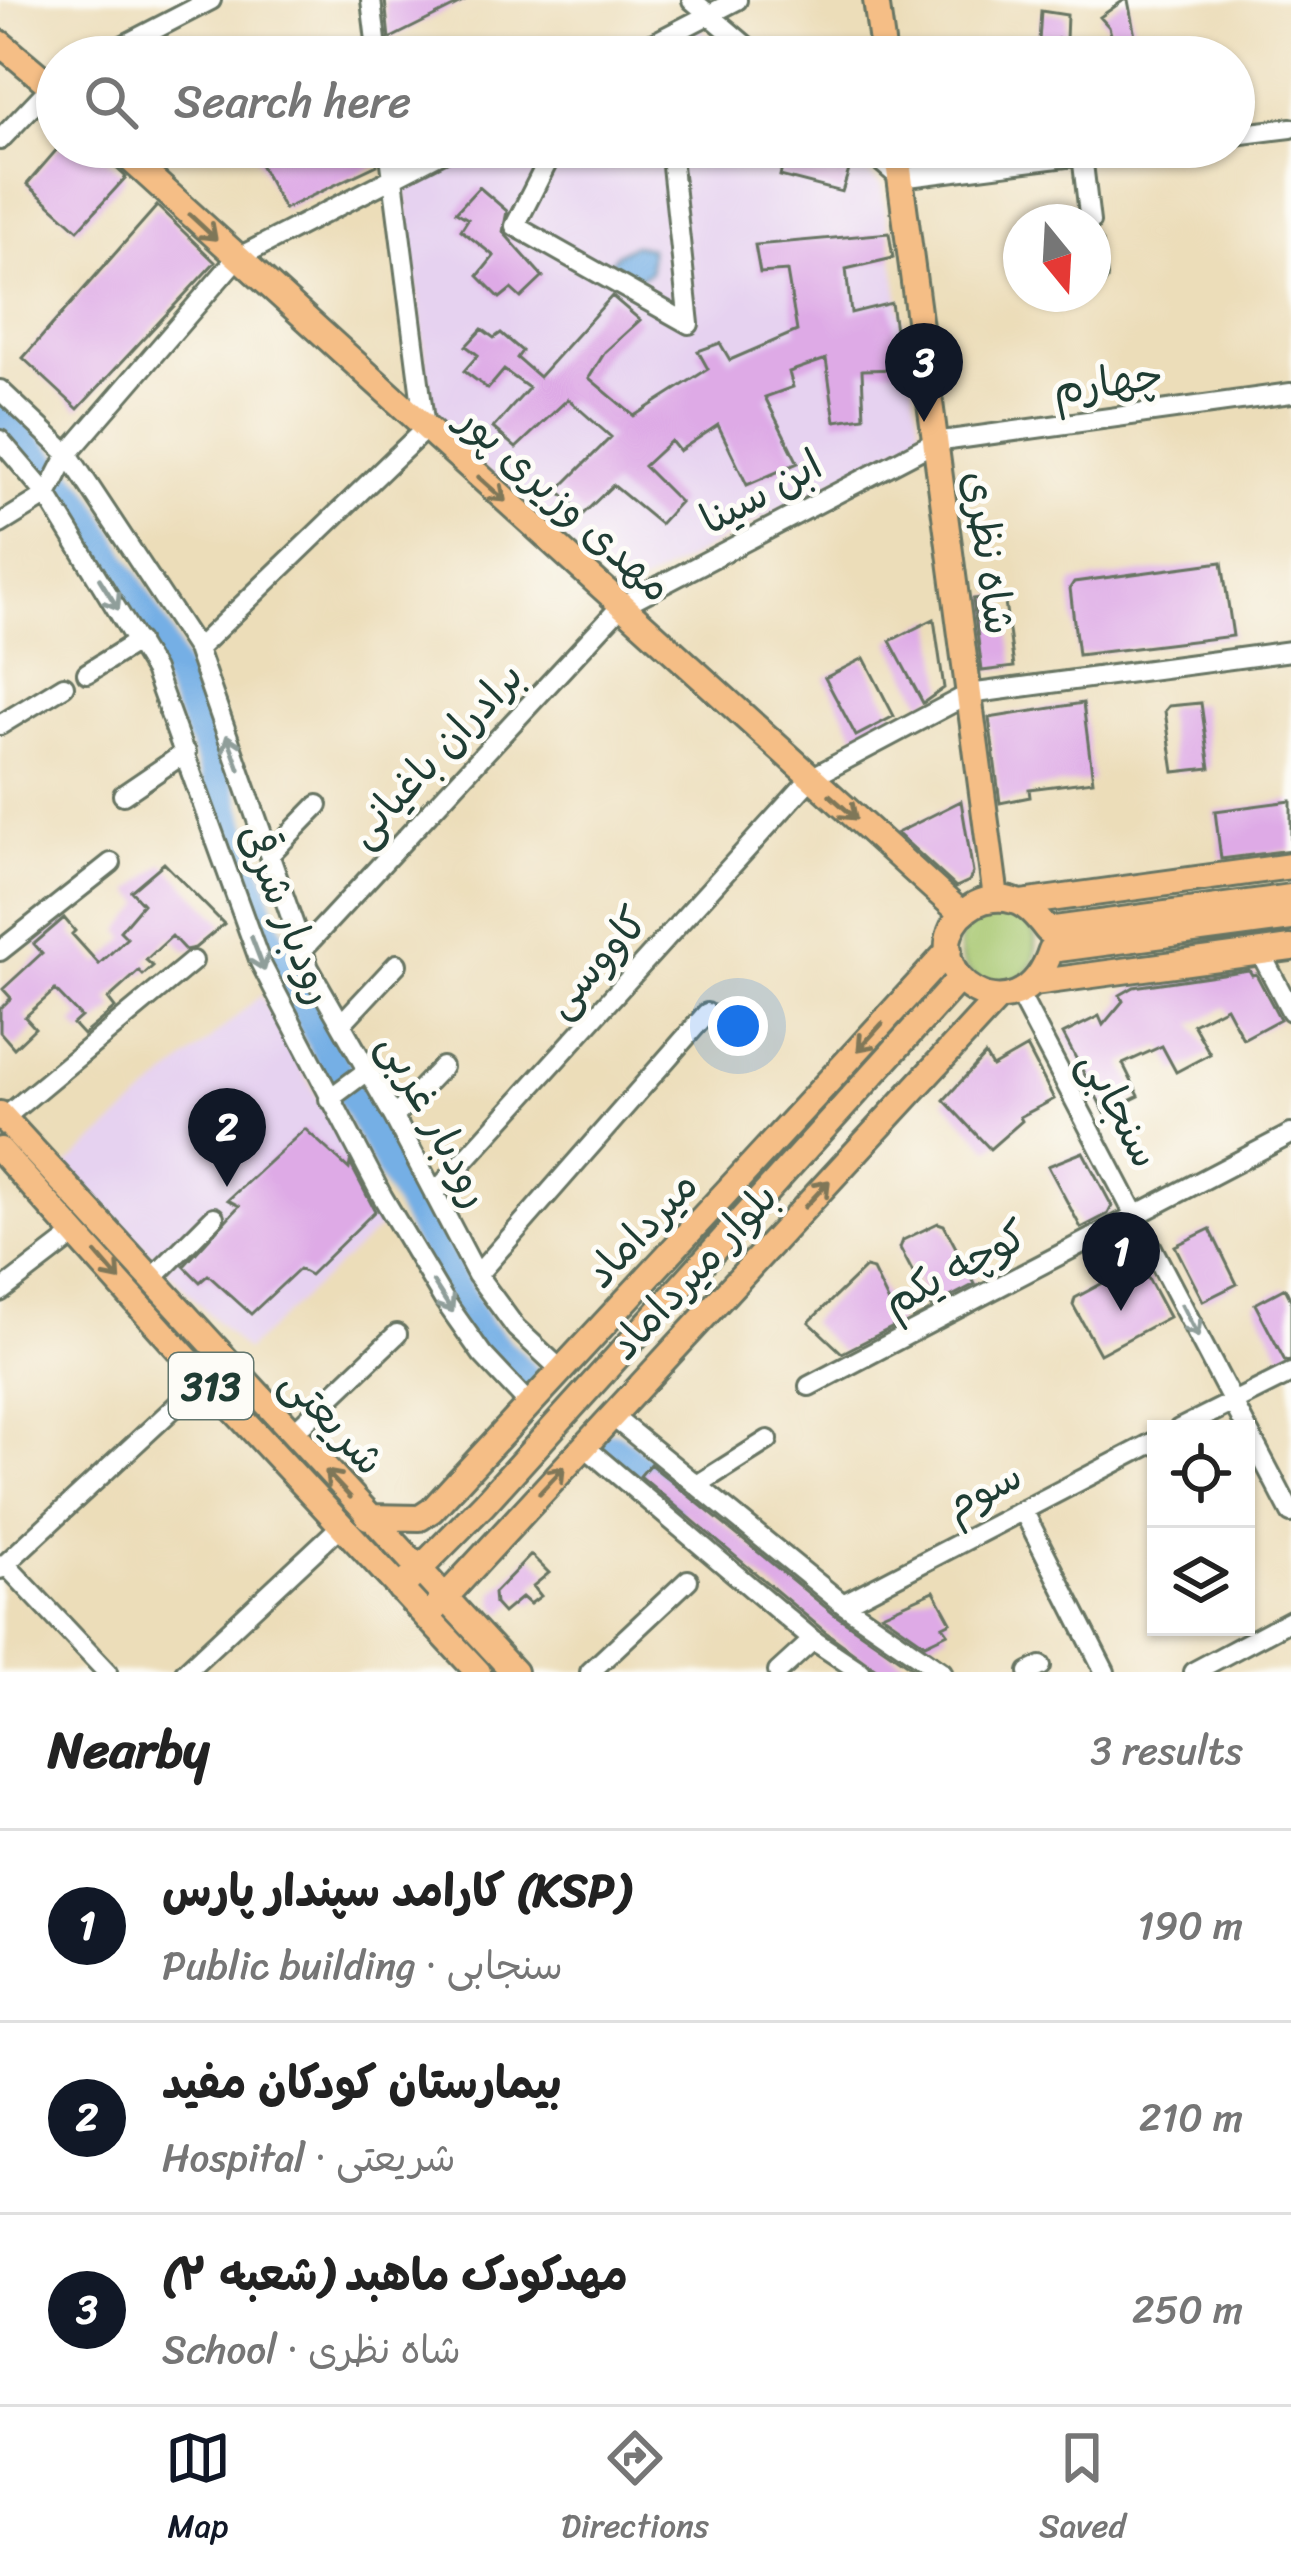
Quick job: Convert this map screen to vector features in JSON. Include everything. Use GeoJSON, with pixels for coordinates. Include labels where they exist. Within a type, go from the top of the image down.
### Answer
{"type":"FeatureCollection","features":[{"type":"Feature","properties":{"kind":"main road"},"geometry":{"type":"LineString","coordinates":[[876,0],[881,36]]}},
{"type":"Feature","properties":{"kind":"main road"},"geometry":{"type":"LineString","coordinates":[[0,43],[36,71]]}},
{"type":"Feature","properties":{"kind":"main road","name":"مهدی وزیری پور"},"geometry":{"type":"LineString","coordinates":[[141,168],[962,914]]}},
{"type":"Feature","properties":{"kind":"main road","name":"شاه نظری"},"geometry":{"type":"LineString","coordinates":[[899,168],[969,694],[1008,900]]}},
{"type":"Feature","properties":{"kind":"main road"},"geometry":{"type":"LineString","coordinates":[[1291,866],[983,900],[954,925],[949,950],[959,979],[981,995],[1291,948]]}},
{"type":"Feature","properties":{"kind":"main road"},"geometry":{"type":"LineString","coordinates":[[1017,992],[1049,940],[1291,896]]}},
{"type":"Feature","properties":{"kind":"main road"},"geometry":{"type":"LineString","coordinates":[[1008,900],[1033,911],[1049,940]]}},
{"type":"Feature","properties":{"kind":"main road"},"geometry":{"type":"LineString","coordinates":[[1049,940],[1291,917]]}},
{"type":"Feature","properties":{"kind":"main road","name":"میرداماد"},"geometry":{"type":"LineString","coordinates":[[368,1517],[420,1518],[632,1298],[949,950]]}},
{"type":"Feature","properties":{"kind":"main road","name":"بلوار میرداماد"},"geometry":{"type":"LineString","coordinates":[[400,1589],[484,1504],[959,979]]}},
{"type":"Feature","properties":{"kind":"main road","name":"بلوار میرداماد"},"geometry":{"type":"LineString","coordinates":[[427,1617],[911,1092],[1017,992]]}},
{"type":"Feature","properties":{"kind":"main road"},"geometry":{"type":"LineString","coordinates":[[877,1069],[908,1052],[915,1054],[920,1060],[911,1092]]}},
{"type":"Feature","properties":{"kind":"main road","name":"شریعتی"},"geometry":{"type":"LineString","coordinates":[[2,1116],[514,1672]]}},
{"type":"Feature","properties":{"kind":"main road","name":"شریعتی"},"geometry":{"type":"LineString","coordinates":[[0,1150],[478,1672]]}},
{"type":"Feature","properties":{"kind":"main road"},"geometry":{"type":"LineString","coordinates":[[632,1298],[720,1240]]}},
{"type":"Feature","properties":{"kind":"main road"},"geometry":{"type":"LineString","coordinates":[[484,1504],[489,1523],[508,1528]]}},
{"type":"Feature","properties":{"kind":"street"},"geometry":{"type":"LineString","coordinates":[[142,36],[211,0]]}},
{"type":"Feature","properties":{"kind":"street"},"geometry":{"type":"LineString","coordinates":[[371,0],[375,36]]}},
{"type":"Feature","properties":{"kind":"street"},"geometry":{"type":"LineString","coordinates":[[692,0],[734,36]]}},
{"type":"Feature","properties":{"kind":"street"},"geometry":{"type":"LineString","coordinates":[[668,36],[737,0]]}},
{"type":"Feature","properties":{"kind":"street"},"geometry":{"type":"LineString","coordinates":[[0,140],[36,103]]}},
{"type":"Feature","properties":{"kind":"street"},"geometry":{"type":"LineString","coordinates":[[1255,132],[1291,128]]}},
{"type":"Feature","properties":{"kind":"street"},"geometry":{"type":"LineString","coordinates":[[196,649],[425,429],[391,168]]}},
{"type":"Feature","properties":{"kind":"street"},"geometry":{"type":"LineString","coordinates":[[0,524],[47,495],[68,454],[237,258],[411,168]]}},
{"type":"Feature","properties":{"kind":"street"},"geometry":{"type":"LineString","coordinates":[[544,168],[514,226],[689,324],[672,168]]}},
{"type":"Feature","properties":{"kind":"street"},"geometry":{"type":"LineString","coordinates":[[888,168],[900,178],[979,168]]}},
{"type":"Feature","properties":{"kind":"street"},"geometry":{"type":"LineString","coordinates":[[1084,168],[1088,204]]}},
{"type":"Feature","properties":{"kind":"street","name":"رودبار غربی"},"geometry":{"type":"LineString","coordinates":[[0,390],[68,454],[196,649],[302,950],[477,1275],[516,1328],[560,1369]]}},
{"type":"Feature","properties":{"kind":"street","name":"چهارم"},"geometry":{"type":"LineString","coordinates":[[935,442],[1291,393]]}},
{"type":"Feature","properties":{"kind":"street","name":"رودبار شرقی"},"geometry":{"type":"LineString","coordinates":[[0,440],[47,495],[154,670],[260,962],[329,1099],[444,1300],[482,1354],[530,1404]]}},
{"type":"Feature","properties":{"kind":"street","name":"ابن سینا"},"geometry":{"type":"LineString","coordinates":[[621,606],[935,442]]}},
{"type":"Feature","properties":{"kind":"street","name":"برادران باغیانی"},"geometry":{"type":"LineString","coordinates":[[302,950],[621,606]]}},
{"type":"Feature","properties":{"kind":"street"},"geometry":{"type":"LineString","coordinates":[[87,673],[138,641]]}},
{"type":"Feature","properties":{"kind":"street"},"geometry":{"type":"LineString","coordinates":[[969,694],[1291,651]]}},
{"type":"Feature","properties":{"kind":"street"},"geometry":{"type":"LineString","coordinates":[[0,725],[64,686]]}},
{"type":"Feature","properties":{"kind":"street","name":"کاووسی"},"geometry":{"type":"LineString","coordinates":[[434,1194],[811,778],[969,694]]}},
{"type":"Feature","properties":{"kind":"street"},"geometry":{"type":"LineString","coordinates":[[123,795],[186,752]]}},
{"type":"Feature","properties":{"kind":"street"},"geometry":{"type":"LineString","coordinates":[[270,854],[318,805]]}},
{"type":"Feature","properties":{"kind":"street"},"geometry":{"type":"LineString","coordinates":[[0,951],[111,863]]}},
{"type":"Feature","properties":{"kind":"street"},"geometry":{"type":"LineString","coordinates":[[1260,952],[1291,1011]]}},
{"type":"Feature","properties":{"kind":"street"},"geometry":{"type":"LineString","coordinates":[[2,1116],[193,961]]}},
{"type":"Feature","properties":{"kind":"street"},"geometry":{"type":"LineString","coordinates":[[342,1023],[397,964]]}},
{"type":"Feature","properties":{"kind":"street","name":"سنجابی"},"geometry":{"type":"LineString","coordinates":[[1017,992],[1291,1514]]}},
{"type":"Feature","properties":{"kind":"street"},"geometry":{"type":"LineString","coordinates":[[477,1275],[707,1013]]}},
{"type":"Feature","properties":{"kind":"street"},"geometry":{"type":"LineString","coordinates":[[394,1117],[442,1067]]}},
{"type":"Feature","properties":{"kind":"street"},"geometry":{"type":"LineString","coordinates":[[329,1099],[368,1070]]}},
{"type":"Feature","properties":{"kind":"street","name":"کوچه یکم"},"geometry":{"type":"LineString","coordinates":[[809,1386],[1291,1134]]}},
{"type":"Feature","properties":{"kind":"street"},"geometry":{"type":"LineString","coordinates":[[151,1280],[214,1217]]}},
{"type":"Feature","properties":{"kind":"street"},"geometry":{"type":"LineString","coordinates":[[0,1292],[77,1233]]}},
{"type":"Feature","properties":{"kind":"street"},"geometry":{"type":"LineString","coordinates":[[292,1435],[397,1334]]}},
{"type":"Feature","properties":{"kind":"street"},"geometry":{"type":"LineString","coordinates":[[1196,1420],[1291,1372]]}},
{"type":"Feature","properties":{"kind":"street"},"geometry":{"type":"LineString","coordinates":[[106,1672],[3,1567],[205,1379]]}},
{"type":"Feature","properties":{"kind":"street"},"geometry":{"type":"LineString","coordinates":[[612,1416],[843,1604],[942,1672]]}},
{"type":"Feature","properties":{"kind":"street"},"geometry":{"type":"LineString","coordinates":[[697,1485],[768,1440]]}},
{"type":"Feature","properties":{"kind":"street"},"geometry":{"type":"LineString","coordinates":[[584,1446],[813,1640],[861,1672]]}},
{"type":"Feature","properties":{"kind":"street","name":"سوم"},"geometry":{"type":"LineString","coordinates":[[843,1604],[1147,1446]]}},
{"type":"Feature","properties":{"kind":"street"},"geometry":{"type":"LineString","coordinates":[[1023,1510],[1105,1672]]}},
{"type":"Feature","properties":{"kind":"street"},"geometry":{"type":"LineString","coordinates":[[185,1672],[342,1525]]}},
{"type":"Feature","properties":{"kind":"street"},"geometry":{"type":"LineString","coordinates":[[590,1672],[688,1580]]}},
{"type":"Feature","properties":{"kind":"street"},"geometry":{"type":"LineString","coordinates":[[1193,1672],[1291,1620]]}},
{"type":"Feature","properties":{"kind":"street"},"geometry":{"type":"LineString","coordinates":[[778,1672],[813,1640]]}},
{"type":"Feature","properties":{"kind":"shaded area"},"geometry":{"type":"Polygon","coordinates":[[[699,27],[709,36],[682,36],[699,27]]]}},
{"type":"Feature","properties":{"kind":"shaded area"},"geometry":{"type":"Polygon","coordinates":[[[436,168],[861,168],[881,185],[921,434],[623,594],[433,422],[404,185],[436,168]]]}},
{"type":"Feature","properties":{"kind":"shaded area"},"geometry":{"type":"Polygon","coordinates":[[[261,995],[386,1222],[245,1351],[66,1166],[261,995]]]}},
{"type":"Feature","properties":{"kind":"green space"},"geometry":{"type":"Polygon","coordinates":[[[998,909],[1025,920],[1036,947],[1025,974],[998,985],[971,974],[960,947],[971,920],[998,909]]]}},
{"type":"Feature","properties":{"kind":"water"},"geometry":{"type":"Polygon","coordinates":[[[633,245],[650,248],[650,272],[631,282],[609,265],[633,245]]]}},
{"type":"Feature","properties":{"kind":"building"},"geometry":{"type":"Polygon","coordinates":[[[385,0],[467,0],[395,36],[389,36],[385,0]]]}},
{"type":"Feature","properties":{"kind":"building"},"geometry":{"type":"Polygon","coordinates":[[[1128,0],[1135,36],[1111,36],[1100,17],[1128,0]]]}},
{"type":"Feature","properties":{"kind":"building"},"geometry":{"type":"Polygon","coordinates":[[[1041,11],[1067,15],[1066,36],[1039,36],[1041,11]]]}},
{"type":"Feature","properties":{"kind":"building"},"geometry":{"type":"Polygon","coordinates":[[[41,168],[116,168],[126,177],[78,230],[27,184],[41,168]]]}},
{"type":"Feature","properties":{"kind":"building"},"geometry":{"type":"Polygon","coordinates":[[[262,168],[371,168],[284,209],[262,168]]]}},
{"type":"Feature","properties":{"kind":"building"},"geometry":{"type":"Polygon","coordinates":[[[782,168],[850,168],[842,192],[780,176],[782,168]]]}},
{"type":"Feature","properties":{"kind":"building"},"geometry":{"type":"Polygon","coordinates":[[[479,187],[507,211],[503,232],[543,277],[521,298],[511,289],[500,298],[478,276],[494,256],[461,230],[468,219],[456,212],[479,187]]]}},
{"type":"Feature","properties":{"kind":"building"},"geometry":{"type":"Polygon","coordinates":[[[157,206],[215,262],[78,409],[23,358],[157,206]]]}},
{"type":"Feature","properties":{"kind":"building"},"geometry":{"type":"Polygon","coordinates":[[[889,233],[893,258],[846,269],[851,313],[891,303],[901,369],[862,370],[864,417],[835,421],[826,359],[789,372],[793,387],[765,397],[798,463],[747,485],[718,425],[679,451],[671,441],[644,466],[680,502],[660,524],[613,485],[583,514],[558,490],[611,437],[568,399],[516,448],[493,428],[529,388],[504,370],[488,389],[464,371],[478,355],[466,346],[482,329],[494,338],[501,333],[522,351],[517,358],[539,377],[612,296],[640,320],[605,352],[589,378],[634,416],[708,369],[698,351],[720,343],[730,360],[797,331],[787,271],[760,273],[755,245],[889,233]]]}},
{"type":"Feature","properties":{"kind":"building"},"geometry":{"type":"Polygon","coordinates":[[[1222,562],[1233,636],[1078,655],[1070,588],[1074,582],[1222,562]]]}},
{"type":"Feature","properties":{"kind":"building"},"geometry":{"type":"Polygon","coordinates":[[[1004,595],[1014,667],[982,671],[973,599],[1004,595]]]}},
{"type":"Feature","properties":{"kind":"building"},"geometry":{"type":"Polygon","coordinates":[[[934,619],[944,688],[923,703],[890,641],[934,619]]]}},
{"type":"Feature","properties":{"kind":"building"},"geometry":{"type":"Polygon","coordinates":[[[864,658],[894,716],[856,736],[825,678],[864,658]]]}},
{"type":"Feature","properties":{"kind":"building"},"geometry":{"type":"Polygon","coordinates":[[[1083,703],[1093,781],[1029,789],[1030,797],[1000,803],[989,718],[1083,703]]]}},
{"type":"Feature","properties":{"kind":"building"},"geometry":{"type":"Polygon","coordinates":[[[1201,703],[1210,768],[1174,772],[1165,711],[1169,706],[1201,703]]]}},
{"type":"Feature","properties":{"kind":"building"},"geometry":{"type":"Polygon","coordinates":[[[961,801],[973,873],[969,881],[956,887],[897,833],[961,801]]]}},
{"type":"Feature","properties":{"kind":"building"},"geometry":{"type":"Polygon","coordinates":[[[1291,801],[1291,850],[1221,859],[1215,811],[1291,801]]]}},
{"type":"Feature","properties":{"kind":"building"},"geometry":{"type":"Polygon","coordinates":[[[164,863],[224,924],[195,948],[185,950],[172,936],[146,960],[153,966],[143,975],[139,971],[108,999],[115,1008],[83,1035],[73,1024],[81,1017],[55,990],[25,1017],[35,1028],[14,1048],[0,1032],[0,1009],[11,998],[3,989],[42,953],[34,944],[64,918],[99,964],[127,938],[120,931],[143,904],[131,891],[164,863]]]}},
{"type":"Feature","properties":{"kind":"building"},"geometry":{"type":"Polygon","coordinates":[[[1249,970],[1256,974],[1280,1019],[1243,1039],[1226,1007],[1193,1024],[1210,1054],[1176,1072],[1162,1046],[1123,1064],[1139,1096],[1105,1113],[1063,1034],[1099,1016],[1103,1025],[1123,1001],[1120,995],[1134,987],[1249,970]]]}},
{"type":"Feature","properties":{"kind":"building"},"geometry":{"type":"Polygon","coordinates":[[[1027,1047],[1054,1099],[1020,1117],[1022,1121],[990,1149],[944,1100],[985,1055],[992,1067],[1027,1047]]]}},
{"type":"Feature","properties":{"kind":"building"},"geometry":{"type":"Polygon","coordinates":[[[305,1129],[349,1169],[350,1163],[375,1211],[310,1275],[299,1269],[251,1314],[208,1275],[200,1282],[184,1266],[239,1206],[228,1200],[305,1129]]]}},
{"type":"Feature","properties":{"kind":"building"},"geometry":{"type":"Polygon","coordinates":[[[1083,1152],[1112,1206],[1108,1214],[1081,1228],[1048,1166],[1083,1152]]]}},
{"type":"Feature","properties":{"kind":"building"},"geometry":{"type":"Polygon","coordinates":[[[938,1223],[944,1225],[975,1284],[931,1307],[900,1248],[903,1240],[938,1223]]]}},
{"type":"Feature","properties":{"kind":"building"},"geometry":{"type":"Polygon","coordinates":[[[1210,1229],[1237,1284],[1203,1301],[1175,1246],[1210,1229]]]}},
{"type":"Feature","properties":{"kind":"building"},"geometry":{"type":"Polygon","coordinates":[[[1140,1263],[1169,1317],[1100,1354],[1073,1305],[1075,1298],[1140,1263]]]}},
{"type":"Feature","properties":{"kind":"building"},"geometry":{"type":"Polygon","coordinates":[[[865,1268],[873,1270],[899,1324],[842,1353],[809,1322],[865,1268]]]}},
{"type":"Feature","properties":{"kind":"building"},"geometry":{"type":"Polygon","coordinates":[[[1285,1288],[1291,1300],[1291,1360],[1285,1361],[1255,1304],[1285,1288]]]}},
{"type":"Feature","properties":{"kind":"building"},"geometry":{"type":"Polygon","coordinates":[[[650,1464],[834,1614],[918,1672],[880,1672],[824,1631],[640,1476],[650,1464]]]}},
{"type":"Feature","properties":{"kind":"building"},"geometry":{"type":"Polygon","coordinates":[[[531,1555],[549,1573],[533,1586],[541,1596],[530,1604],[522,1597],[503,1613],[495,1604],[494,1593],[531,1555]]]}},
{"type":"Feature","properties":{"kind":"building"},"geometry":{"type":"Polygon","coordinates":[[[934,1591],[951,1622],[943,1626],[948,1633],[925,1644],[882,1614],[934,1591]]]}},
{"type":"Feature","properties":{"kind":"waterway"},"geometry":{"type":"LineString","coordinates":[[0,416],[77,498],[157,635],[206,746],[265,927],[285,973],[478,1329],[525,1377]]}},
{"type":"Feature","properties":{"kind":"waterway"},"geometry":{"type":"LineString","coordinates":[[613,1447],[676,1498]]}},
{"type":"Feature","properties":{"kind":"place","name":"مهدکودک ماهبد (شعبه ۲)"},"geometry":{"type":"Point","coordinates":[924,422]}},
{"type":"Feature","properties":{"kind":"place","name":"بیمارستان کودکان مفید"},"geometry":{"type":"Point","coordinates":[227,1187]}},
{"type":"Feature","properties":{"kind":"place","name":"کارامد سپندار پارس (KSP)"},"geometry":{"type":"Point","coordinates":[1121,1311]}}]}
